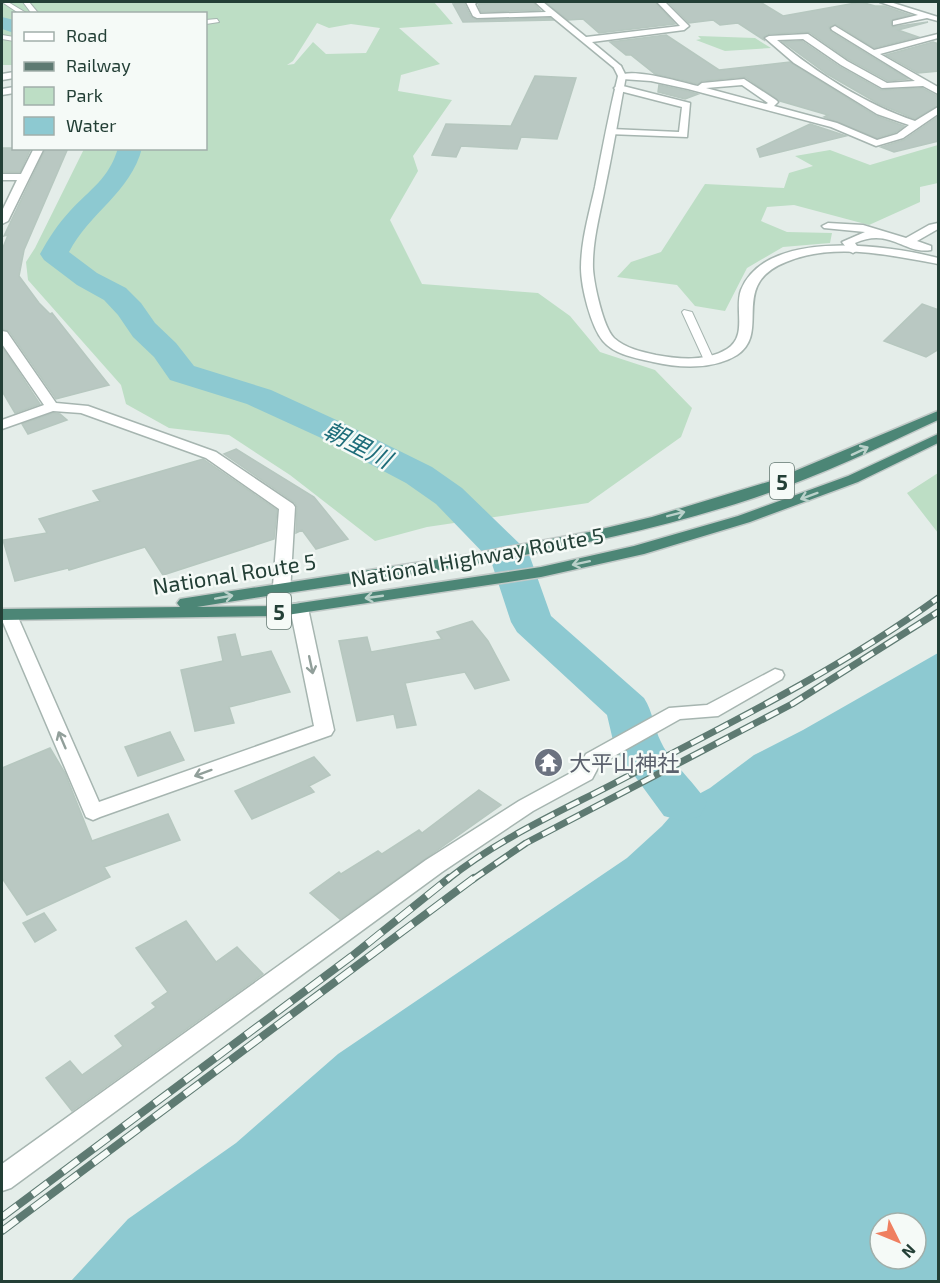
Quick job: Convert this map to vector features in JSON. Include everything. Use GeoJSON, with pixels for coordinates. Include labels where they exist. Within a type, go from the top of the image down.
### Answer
{"type":"FeatureCollection","features":[{"type":"Feature","properties":{"kind":"highway","name":"National Route 5"},"geometry":{"type":"LineString","coordinates":[[125,614],[527,548],[619,528],[720,503],[829,465],[939,415]]}},
{"type":"Feature","properties":{"kind":"highway","name":"National Highway Route 5"},"geometry":{"type":"LineString","coordinates":[[5,615],[290,609],[432,590],[541,572],[638,550],[744,519],[853,479],[939,438]]}},
{"type":"Feature","properties":{"kind":"highway"},"geometry":{"type":"LineString","coordinates":[[720,503],[744,519]]}},
{"type":"Feature","properties":{"kind":"street"},"geometry":{"type":"LineString","coordinates":[[473,2],[470,2],[477,16],[553,14]]}},
{"type":"Feature","properties":{"kind":"street"},"geometry":{"type":"LineString","coordinates":[[539,2],[620,72],[690,87],[834,125],[876,143],[900,136],[939,110]]}},
{"type":"Feature","properties":{"kind":"street"},"geometry":{"type":"LineString","coordinates":[[585,40],[684,28],[685,26],[670,8],[661,2]]}},
{"type":"Feature","properties":{"kind":"street"},"geometry":{"type":"LineString","coordinates":[[884,2],[939,20]]}},
{"type":"Feature","properties":{"kind":"street"},"geometry":{"type":"LineString","coordinates":[[896,23],[928,15]]}},
{"type":"Feature","properties":{"kind":"street"},"geometry":{"type":"LineString","coordinates":[[915,28],[939,20]]}},
{"type":"Feature","properties":{"kind":"street"},"geometry":{"type":"LineString","coordinates":[[835,28],[939,91]]}},
{"type":"Feature","properties":{"kind":"street"},"geometry":{"type":"LineString","coordinates":[[917,125],[880,112],[797,61],[769,38],[805,36],[844,63],[885,86],[924,83]]}},
{"type":"Feature","properties":{"kind":"street"},"geometry":{"type":"LineString","coordinates":[[873,53],[939,36]]}},
{"type":"Feature","properties":{"kind":"street"},"geometry":{"type":"LineString","coordinates":[[620,72],[619,88],[591,234],[587,270],[605,336],[615,345],[669,362],[709,360],[734,351],[742,344],[746,335],[747,290],[765,268],[790,256],[853,249],[905,253],[939,261]]}},
{"type":"Feature","properties":{"kind":"street"},"geometry":{"type":"LineString","coordinates":[[690,87],[744,82],[773,102],[768,108]]}},
{"type":"Feature","properties":{"kind":"street"},"geometry":{"type":"LineString","coordinates":[[611,132],[684,135],[687,105],[619,88]]}},
{"type":"Feature","properties":{"kind":"street"},"geometry":{"type":"LineString","coordinates":[[2,221],[38,150]]}},
{"type":"Feature","properties":{"kind":"street"},"geometry":{"type":"LineString","coordinates":[[2,177],[24,177]]}},
{"type":"Feature","properties":{"kind":"street"},"geometry":{"type":"LineString","coordinates":[[828,226],[862,228],[927,248]]}},
{"type":"Feature","properties":{"kind":"street"},"geometry":{"type":"LineString","coordinates":[[907,242],[939,226]]}},
{"type":"Feature","properties":{"kind":"street"},"geometry":{"type":"LineString","coordinates":[[853,249],[849,242],[861,236],[882,234]]}},
{"type":"Feature","properties":{"kind":"street"},"geometry":{"type":"LineString","coordinates":[[2,335],[52,407]]}},
{"type":"Feature","properties":{"kind":"street"},"geometry":{"type":"LineString","coordinates":[[2,425],[52,407],[83,409],[210,455],[287,507],[282,587],[324,730],[93,812],[5,615]]}},
{"type":"Feature","properties":{"kind":"street"},"geometry":{"type":"LineString","coordinates":[[2,1179],[434,866],[526,806],[585,774],[593,759],[676,713],[711,711],[775,675]]}},
{"type":"Feature","properties":{"kind":"lane"},"geometry":{"type":"LineString","coordinates":[[5,2],[22,12]]}},
{"type":"Feature","properties":{"kind":"lane"},"geometry":{"type":"LineString","coordinates":[[207,22],[218,21]]}},
{"type":"Feature","properties":{"kind":"lane"},"geometry":{"type":"LineString","coordinates":[[687,312],[709,360]]}},
{"type":"Feature","properties":{"kind":"green space"},"geometry":{"type":"Polygon","coordinates":[[[2,2],[434,2],[453,24],[399,28],[440,64],[401,75],[398,91],[452,100],[413,156],[418,171],[390,220],[422,284],[538,293],[570,316],[600,352],[655,370],[692,408],[681,437],[588,503],[427,527],[375,541],[290,475],[229,435],[169,428],[126,404],[121,385],[28,280],[26,262],[84,150],[207,150],[207,12],[12,12],[12,65],[2,65],[2,2]],[[317,23],[293,61],[287,65],[294,64],[313,42],[326,54],[366,53],[380,28],[351,24],[329,28],[317,23]]]}},
{"type":"Feature","properties":{"kind":"green space"},"geometry":{"type":"Polygon","coordinates":[[[698,36],[755,38],[771,48],[725,51],[696,40],[701,39],[698,36]]]}},
{"type":"Feature","properties":{"kind":"green space"},"geometry":{"type":"Polygon","coordinates":[[[938,145],[938,183],[920,187],[920,202],[869,225],[794,205],[767,207],[761,221],[787,232],[832,233],[830,243],[783,247],[747,268],[725,311],[695,306],[677,285],[617,277],[631,262],[661,252],[705,184],[784,188],[789,173],[813,166],[795,156],[830,150],[870,165],[938,145]]]}},
{"type":"Feature","properties":{"kind":"green space"},"geometry":{"type":"Polygon","coordinates":[[[938,473],[938,533],[907,493],[938,473]]]}},
{"type":"Feature","properties":{"kind":"water"},"geometry":{"type":"Polygon","coordinates":[[[938,653],[938,1281],[71,1281],[128,1219],[236,1143],[338,1054],[627,858],[662,826],[682,803],[710,788],[754,755],[803,730],[938,653]]]}},
{"type":"Feature","properties":{"kind":"building"},"geometry":{"type":"Polygon","coordinates":[[[533,2],[540,10],[481,12],[478,4],[533,2]]]}},
{"type":"Feature","properties":{"kind":"building"},"geometry":{"type":"Polygon","coordinates":[[[546,2],[655,2],[675,24],[599,33],[583,19],[568,20],[546,2]]]}},
{"type":"Feature","properties":{"kind":"building"},"geometry":{"type":"Polygon","coordinates":[[[668,2],[760,2],[783,16],[861,2],[884,6],[910,15],[891,20],[892,27],[928,22],[898,30],[918,37],[874,48],[836,24],[829,27],[831,32],[908,79],[888,81],[848,59],[809,32],[769,34],[763,37],[764,40],[738,23],[720,25],[713,20],[689,23],[668,2]]]}},
{"type":"Feature","properties":{"kind":"building"},"geometry":{"type":"Polygon","coordinates":[[[464,3],[471,17],[477,20],[550,18],[553,20],[463,22],[453,4],[464,3]]]}},
{"type":"Feature","properties":{"kind":"building"},"geometry":{"type":"Polygon","coordinates":[[[666,35],[719,70],[790,62],[876,116],[904,126],[896,132],[877,138],[824,117],[828,115],[780,101],[745,77],[702,81],[698,84],[655,74],[610,42],[666,35]]]}},
{"type":"Feature","properties":{"kind":"building"},"geometry":{"type":"Polygon","coordinates":[[[802,41],[840,67],[881,90],[922,88],[939,97],[939,105],[915,119],[879,104],[827,74],[783,42],[802,41]]]}},
{"type":"Feature","properties":{"kind":"building"},"geometry":{"type":"Polygon","coordinates":[[[933,42],[939,44],[939,71],[918,73],[886,55],[933,42]]]}},
{"type":"Feature","properties":{"kind":"building"},"geometry":{"type":"Polygon","coordinates":[[[535,76],[576,78],[557,139],[521,137],[517,149],[461,146],[456,157],[432,155],[446,124],[511,126],[535,76]]]}},
{"type":"Feature","properties":{"kind":"building"},"geometry":{"type":"Polygon","coordinates":[[[659,85],[698,94],[685,99],[658,92],[659,85]]]}},
{"type":"Feature","properties":{"kind":"building"},"geometry":{"type":"Polygon","coordinates":[[[939,116],[939,141],[894,152],[881,147],[904,140],[939,116]]]}},
{"type":"Feature","properties":{"kind":"building"},"geometry":{"type":"Polygon","coordinates":[[[810,124],[846,136],[760,157],[757,149],[810,124]]]}},
{"type":"Feature","properties":{"kind":"building"},"geometry":{"type":"Polygon","coordinates":[[[2,148],[30,150],[20,172],[2,172],[2,148]]]}},
{"type":"Feature","properties":{"kind":"building"},"geometry":{"type":"Polygon","coordinates":[[[45,150],[67,150],[24,250],[19,276],[39,303],[50,314],[52,313],[109,385],[56,399],[9,331],[2,329],[2,250],[8,235],[4,236],[45,150]]]}},
{"type":"Feature","properties":{"kind":"building"},"geometry":{"type":"Polygon","coordinates":[[[922,304],[939,310],[939,349],[926,357],[884,341],[922,304]]]}},
{"type":"Feature","properties":{"kind":"building"},"geometry":{"type":"Polygon","coordinates":[[[2,347],[40,404],[15,413],[2,391],[2,347]]]}},
{"type":"Feature","properties":{"kind":"building"},"geometry":{"type":"Polygon","coordinates":[[[53,413],[60,414],[67,420],[28,434],[22,424],[53,413]]]}},
{"type":"Feature","properties":{"kind":"building"},"geometry":{"type":"Polygon","coordinates":[[[236,449],[314,497],[348,539],[316,549],[302,530],[296,533],[297,507],[295,503],[224,454],[236,449]]]}},
{"type":"Feature","properties":{"kind":"building"},"geometry":{"type":"Polygon","coordinates":[[[203,459],[277,510],[274,539],[163,575],[145,547],[69,570],[68,568],[15,581],[3,540],[47,533],[39,519],[100,501],[93,491],[203,459]]]}},
{"type":"Feature","properties":{"kind":"building"},"geometry":{"type":"Polygon","coordinates":[[[472,621],[488,641],[509,680],[475,689],[465,672],[405,683],[416,725],[397,728],[394,714],[357,721],[339,641],[367,637],[371,652],[442,639],[437,632],[472,621]]]}},
{"type":"Feature","properties":{"kind":"building"},"geometry":{"type":"Polygon","coordinates":[[[235,634],[241,657],[271,651],[290,692],[229,707],[234,723],[195,731],[181,670],[223,661],[218,637],[235,634]]]}},
{"type":"Feature","properties":{"kind":"building"},"geometry":{"type":"Polygon","coordinates":[[[170,732],[184,760],[138,776],[125,747],[170,732]]]}},
{"type":"Feature","properties":{"kind":"building"},"geometry":{"type":"Polygon","coordinates":[[[50,748],[65,773],[92,841],[168,814],[180,840],[104,867],[110,877],[27,915],[2,878],[2,768],[50,748]]]}},
{"type":"Feature","properties":{"kind":"building"},"geometry":{"type":"Polygon","coordinates":[[[314,757],[330,775],[309,786],[314,792],[252,819],[235,791],[314,757]]]}},
{"type":"Feature","properties":{"kind":"building"},"geometry":{"type":"Polygon","coordinates":[[[479,790],[501,805],[340,919],[310,893],[339,872],[341,874],[378,851],[382,854],[419,830],[422,833],[479,790]]]}},
{"type":"Feature","properties":{"kind":"building"},"geometry":{"type":"Polygon","coordinates":[[[44,913],[56,930],[35,942],[23,923],[44,913]]]}},
{"type":"Feature","properties":{"kind":"building"},"geometry":{"type":"Polygon","coordinates":[[[186,921],[216,962],[237,947],[263,974],[72,1111],[46,1078],[70,1061],[82,1075],[123,1046],[115,1036],[156,1007],[152,1003],[168,992],[136,948],[186,921]]]}},
{"type":"Feature","properties":{"kind":"waterway","name":"朝里川"},"geometry":{"type":"LineString","coordinates":[[2,23],[12,26]]}},
{"type":"Feature","properties":{"kind":"waterway","name":"朝里川"},"geometry":{"type":"LineString","coordinates":[[130,150],[118,178],[75,222],[54,254],[87,279],[115,294],[130,309],[144,330],[165,350],[182,373],[259,397],[331,430],[419,475],[449,496],[510,557],[532,622],[628,709],[639,749],[682,803]]}},
{"type":"Feature","properties":{"kind":"railway"},"geometry":{"type":"LineString","coordinates":[[447,880],[486,852],[528,828],[820,674],[900,625],[938,598]]}},
{"type":"Feature","properties":{"kind":"railway"},"geometry":{"type":"LineString","coordinates":[[472,880],[526,843],[792,704],[938,612]]}},
{"type":"Feature","properties":{"kind":"railway"},"geometry":{"type":"LineString","coordinates":[[2,1217],[352,956],[449,878]]}},
{"type":"Feature","properties":{"kind":"railway"},"geometry":{"type":"LineString","coordinates":[[2,1231],[474,878]]}},
{"type":"Feature","properties":{"kind":"place","name":"大平山神社"},"geometry":{"type":"Point","coordinates":[548,762]}}]}
